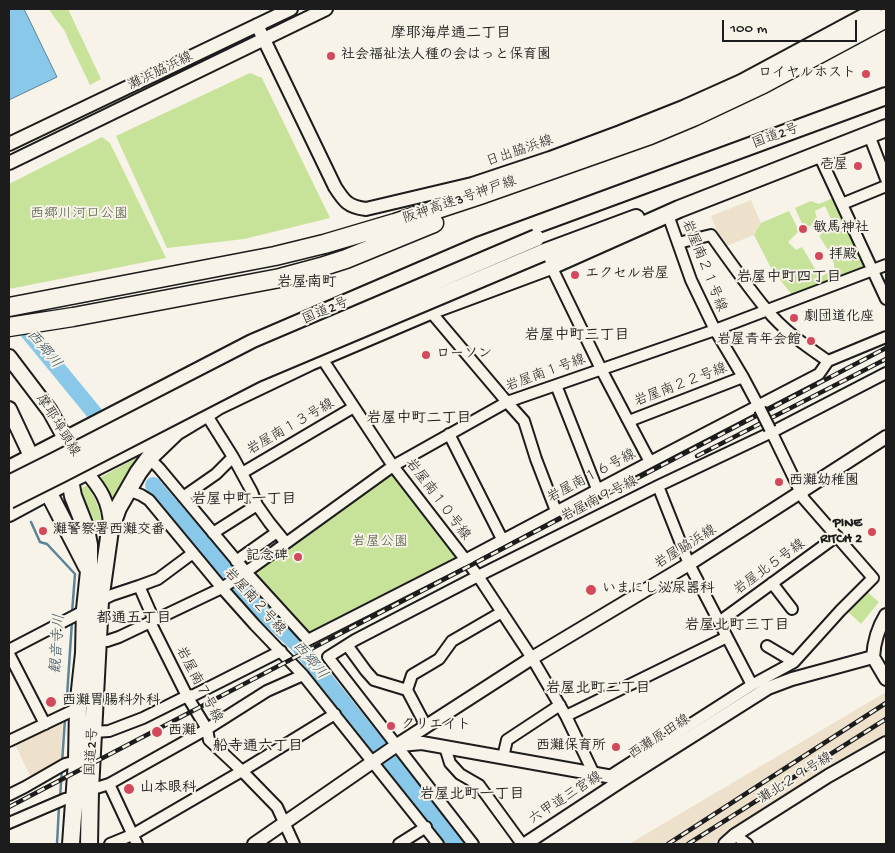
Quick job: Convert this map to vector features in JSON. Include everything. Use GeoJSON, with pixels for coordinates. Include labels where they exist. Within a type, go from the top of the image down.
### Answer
{"type":"FeatureCollection","features":[{"type":"Feature","properties":{"kind":"highway","name":"阪神高速3号神戸線"},"geometry":{"type":"LineString","coordinates":[[9,318],[204,282],[288,264],[364,244],[642,138],[692,117],[763,84],[886,18]]}},
{"type":"Feature","properties":{"kind":"highway","name":"阪神高速3号神戸線"},"geometry":{"type":"LineString","coordinates":[[11,300],[275,256],[496,202],[673,138],[781,88],[886,32]]}},
{"type":"Feature","properties":{"kind":"highway","name":"国道2号"},"geometry":{"type":"LineString","coordinates":[[9,469],[32,458],[69,447],[84,431],[252,343],[478,246],[886,96]]}},
{"type":"Feature","properties":{"kind":"highway","name":"国道2号"},"geometry":{"type":"LineString","coordinates":[[9,513],[48,492],[62,472],[261,355],[639,216],[674,212],[886,128]]}},
{"type":"Feature","properties":{"kind":"highway","name":"国道2号"},"geometry":{"type":"LineString","coordinates":[[62,472],[86,472],[316,360],[430,311],[543,252],[614,205],[666,177]]}},
{"type":"Feature","properties":{"kind":"highway"},"geometry":{"type":"LineString","coordinates":[[11,300],[291,245],[368,224],[437,215]]}},
{"type":"Feature","properties":{"kind":"highway"},"geometry":{"type":"LineString","coordinates":[[9,327],[73,317],[280,278],[346,259],[437,215]]}},
{"type":"Feature","properties":{"kind":"highway"},"geometry":{"type":"LineString","coordinates":[[295,325],[316,360]]}},
{"type":"Feature","properties":{"kind":"highway","name":"国道2号"},"geometry":{"type":"LineString","coordinates":[[70,844],[66,764],[75,710],[94,636],[110,530],[118,508],[149,458],[176,432],[212,410]]}},
{"type":"Feature","properties":{"kind":"highway"},"geometry":{"type":"LineString","coordinates":[[9,484],[62,472],[70,473],[69,447]]}},
{"type":"Feature","properties":{"kind":"highway"},"geometry":{"type":"LineString","coordinates":[[32,458],[89,571]]}},
{"type":"Feature","properties":{"kind":"highway"},"geometry":{"type":"LineString","coordinates":[[9,500],[62,472]]}},
{"type":"Feature","properties":{"kind":"highway","name":"国道2号"},"geometry":{"type":"LineString","coordinates":[[62,472],[86,528],[89,545],[89,571],[78,615],[94,636],[94,732],[89,844]]}},
{"type":"Feature","properties":{"kind":"main road","name":"摩耶埠頭線"},"geometry":{"type":"LineString","coordinates":[[9,357],[50,411],[69,447],[86,472]]}},
{"type":"Feature","properties":{"kind":"main road"},"geometry":{"type":"LineString","coordinates":[[9,409],[32,458]]}},
{"type":"Feature","properties":{"kind":"street","name":"灘浜脇浜線"},"geometry":{"type":"LineString","coordinates":[[9,144],[291,9]]}},
{"type":"Feature","properties":{"kind":"street","name":"灘浜脇浜線"},"geometry":{"type":"LineString","coordinates":[[9,164],[326,9]]}},
{"type":"Feature","properties":{"kind":"street","name":"日出脇浜線"},"geometry":{"type":"LineString","coordinates":[[257,25],[335,187],[344,200],[354,207],[366,209],[472,184],[550,158],[683,107],[741,81],[875,9]]}},
{"type":"Feature","properties":{"kind":"street"},"geometry":{"type":"LineString","coordinates":[[869,135],[886,179]]}},
{"type":"Feature","properties":{"kind":"street"},"geometry":{"type":"LineString","coordinates":[[819,155],[886,299]]}},
{"type":"Feature","properties":{"kind":"street"},"geometry":{"type":"LineString","coordinates":[[842,204],[886,186]]}},
{"type":"Feature","properties":{"kind":"street","name":"岩屋南２１号線"},"geometry":{"type":"LineString","coordinates":[[674,212],[678,243],[691,280],[715,330],[760,408],[804,499],[874,578],[840,611],[794,662]]}},
{"type":"Feature","properties":{"kind":"street"},"geometry":{"type":"LineString","coordinates":[[678,243],[711,235],[767,310],[790,333],[828,361]]}},
{"type":"Feature","properties":{"kind":"street"},"geometry":{"type":"LineString","coordinates":[[543,252],[650,462]]}},
{"type":"Feature","properties":{"kind":"street","name":"岩屋南１号線"},"geometry":{"type":"LineString","coordinates":[[222,588],[393,466],[507,402],[715,330],[886,265]]}},
{"type":"Feature","properties":{"kind":"street"},"geometry":{"type":"LineString","coordinates":[[430,311],[524,421],[556,511]]}},
{"type":"Feature","properties":{"kind":"street","name":"岩屋南１６号線"},"geometry":{"type":"LineString","coordinates":[[246,572],[308,640],[465,560],[650,462],[760,408],[819,374],[828,361],[886,337]]}},
{"type":"Feature","properties":{"kind":"street","name":"岩屋南１０号線"},"geometry":{"type":"LineString","coordinates":[[316,360],[354,407],[393,466],[478,576],[532,658],[560,705],[594,774]]}},
{"type":"Feature","properties":{"kind":"street","name":"岩屋南９号線"},"geometry":{"type":"LineString","coordinates":[[397,745],[328,657],[355,640],[478,576],[886,373]]}},
{"type":"Feature","properties":{"kind":"street","name":"岩屋南２２号線"},"geometry":{"type":"LineString","coordinates":[[628,421],[743,377]]}},
{"type":"Feature","properties":{"kind":"street"},"geometry":{"type":"LineString","coordinates":[[556,385],[597,490]]}},
{"type":"Feature","properties":{"kind":"street","name":"岩屋南１３号線"},"geometry":{"type":"LineString","coordinates":[[242,473],[354,407]]}},
{"type":"Feature","properties":{"kind":"street"},"geometry":{"type":"LineString","coordinates":[[212,410],[257,505],[286,543]]}},
{"type":"Feature","properties":{"kind":"street"},"geometry":{"type":"LineString","coordinates":[[448,434],[502,540]]}},
{"type":"Feature","properties":{"kind":"street","name":"岩屋脇浜線"},"geometry":{"type":"LineString","coordinates":[[373,762],[532,658],[689,564],[886,437]]}},
{"type":"Feature","properties":{"kind":"street"},"geometry":{"type":"LineString","coordinates":[[183,497],[216,474],[233,457]]}},
{"type":"Feature","properties":{"kind":"street"},"geometry":{"type":"LineString","coordinates":[[149,458],[246,572]]}},
{"type":"Feature","properties":{"kind":"street"},"geometry":{"type":"LineString","coordinates":[[86,472],[97,484],[108,506],[110,530]]}},
{"type":"Feature","properties":{"kind":"street"},"geometry":{"type":"LineString","coordinates":[[658,486],[689,564],[752,685]]}},
{"type":"Feature","properties":{"kind":"street","name":"岩屋南２号線"},"geometry":{"type":"LineString","coordinates":[[128,490],[149,500],[222,588],[303,675],[438,844]]}},
{"type":"Feature","properties":{"kind":"street"},"geometry":{"type":"LineString","coordinates":[[213,533],[257,505]]}},
{"type":"Feature","properties":{"kind":"street"},"geometry":{"type":"LineString","coordinates":[[236,560],[277,532]]}},
{"type":"Feature","properties":{"kind":"street","name":"岩屋北５号線"},"geometry":{"type":"LineString","coordinates":[[719,622],[837,536]]}},
{"type":"Feature","properties":{"kind":"street"},"geometry":{"type":"LineString","coordinates":[[45,724],[9,652],[78,615],[100,600],[158,579],[193,553]]}},
{"type":"Feature","properties":{"kind":"street"},"geometry":{"type":"LineString","coordinates":[[772,583],[792,609]]}},
{"type":"Feature","properties":{"kind":"street","name":"岩屋南７号線"},"geometry":{"type":"LineString","coordinates":[[139,586],[152,621],[186,696],[207,729],[209,740],[277,807],[294,844]]}},
{"type":"Feature","properties":{"kind":"street"},"geometry":{"type":"LineString","coordinates":[[94,636],[107,641],[119,637],[222,588]]}},
{"type":"Feature","properties":{"kind":"street"},"geometry":{"type":"LineString","coordinates":[[407,690],[412,675],[439,659],[452,641],[502,612]]}},
{"type":"Feature","properties":{"kind":"street"},"geometry":{"type":"LineString","coordinates":[[886,615],[874,642],[873,657],[886,679]]}},
{"type":"Feature","properties":{"kind":"street"},"geometry":{"type":"LineString","coordinates":[[566,716],[727,637]]}},
{"type":"Feature","properties":{"kind":"street"},"geometry":{"type":"LineString","coordinates":[[347,645],[374,680],[407,690],[426,726]]}},
{"type":"Feature","properties":{"kind":"street"},"geometry":{"type":"LineString","coordinates":[[767,646],[794,662]]}},
{"type":"Feature","properties":{"kind":"street"},"geometry":{"type":"LineString","coordinates":[[94,732],[110,731],[143,718],[186,696],[194,695],[281,651]]}},
{"type":"Feature","properties":{"kind":"street","name":"西灘原田線"},"geometry":{"type":"LineString","coordinates":[[397,745],[422,743],[624,779],[768,688],[873,657]]}},
{"type":"Feature","properties":{"kind":"street"},"geometry":{"type":"LineString","coordinates":[[610,776],[752,685],[794,662]]}},
{"type":"Feature","properties":{"kind":"street"},"geometry":{"type":"LineString","coordinates":[[90,790],[109,784],[207,729],[267,691],[303,675]]}},
{"type":"Feature","properties":{"kind":"street"},"geometry":{"type":"LineString","coordinates":[[503,758],[507,740],[560,705]]}},
{"type":"Feature","properties":{"kind":"street"},"geometry":{"type":"LineString","coordinates":[[9,742],[75,710]]}},
{"type":"Feature","properties":{"kind":"street"},"geometry":{"type":"LineString","coordinates":[[110,844],[135,840],[335,714]]}},
{"type":"Feature","properties":{"kind":"street","name":"灘北２９号線"},"geometry":{"type":"LineString","coordinates":[[725,844],[735,834],[828,776],[886,743]]}},
{"type":"Feature","properties":{"kind":"street"},"geometry":{"type":"LineString","coordinates":[[397,745],[473,844]]}},
{"type":"Feature","properties":{"kind":"street"},"geometry":{"type":"LineString","coordinates":[[445,747],[450,763],[460,774],[479,785],[523,844]]}},
{"type":"Feature","properties":{"kind":"street"},"geometry":{"type":"LineString","coordinates":[[254,844],[373,762]]}},
{"type":"Feature","properties":{"kind":"street"},"geometry":{"type":"LineString","coordinates":[[9,795],[66,764]]}},
{"type":"Feature","properties":{"kind":"street","name":"六甲道三宮線"},"geometry":{"type":"LineString","coordinates":[[523,844],[624,779]]}},
{"type":"Feature","properties":{"kind":"street"},"geometry":{"type":"LineString","coordinates":[[109,784],[135,840]]}},
{"type":"Feature","properties":{"kind":"street"},"geometry":{"type":"LineString","coordinates":[[9,823],[69,798]]}},
{"type":"Feature","properties":{"kind":"street"},"geometry":{"type":"LineString","coordinates":[[399,844],[426,828]]}},
{"type":"Feature","properties":{"kind":"street"},"geometry":{"type":"LineString","coordinates":[[735,834],[747,844]]}},
{"type":"Feature","properties":{"kind":"shaded area"},"geometry":{"type":"Polygon","coordinates":[[[751,200],[761,223],[754,235],[724,247],[714,234],[717,231],[711,216],[751,200]]]}},
{"type":"Feature","properties":{"kind":"shaded area"},"geometry":{"type":"Polygon","coordinates":[[[886,692],[886,734],[742,823],[713,844],[629,844],[886,692]]]}},
{"type":"Feature","properties":{"kind":"shaded area"},"geometry":{"type":"Polygon","coordinates":[[[63,718],[61,757],[57,765],[31,778],[14,742],[63,718]]]}},
{"type":"Feature","properties":{"kind":"green space"},"geometry":{"type":"Polygon","coordinates":[[[49,9],[68,9],[101,79],[90,85],[65,32],[49,9]]]}},
{"type":"Feature","properties":{"kind":"green space"},"geometry":{"type":"Polygon","coordinates":[[[250,73],[262,78],[330,218],[244,239],[167,248],[116,136],[250,73]]]}},
{"type":"Feature","properties":{"kind":"green space","name":"西郷川河口公園"},"geometry":{"type":"Polygon","coordinates":[[[102,137],[110,143],[166,258],[9,289],[9,184],[102,137]]]}},
{"type":"Feature","properties":{"kind":"green space"},"geometry":{"type":"Polygon","coordinates":[[[835,197],[867,269],[793,296],[771,268],[754,235],[761,223],[789,211],[799,231],[788,242],[796,250],[802,247],[820,277],[835,269],[832,256],[819,236],[833,223],[825,206],[815,211],[818,223],[804,228],[795,208],[811,201],[819,204],[835,197]]]}},
{"type":"Feature","properties":{"kind":"green space"},"geometry":{"type":"Polygon","coordinates":[[[145,453],[114,501],[101,477],[145,453]]]}},
{"type":"Feature","properties":{"kind":"green space","name":"岩屋公園"},"geometry":{"type":"Polygon","coordinates":[[[388,474],[396,476],[460,559],[319,632],[308,631],[288,613],[257,576],[257,568],[388,474]]]}},
{"type":"Feature","properties":{"kind":"green space"},"geometry":{"type":"Polygon","coordinates":[[[86,486],[92,492],[100,514],[102,537],[100,543],[94,520],[80,491],[86,486]]]}},
{"type":"Feature","properties":{"kind":"green space"},"geometry":{"type":"Polygon","coordinates":[[[866,591],[879,602],[861,624],[847,611],[866,591]]]}},
{"type":"Feature","properties":{"kind":"water"},"geometry":{"type":"Polygon","coordinates":[[[9,9],[24,9],[57,77],[9,100],[9,9]]]}},
{"type":"Feature","properties":{"kind":"waterway","name":"西郷川"},"geometry":{"type":"LineString","coordinates":[[9,309],[96,415]]}},
{"type":"Feature","properties":{"kind":"waterway","name":"西郷川"},"geometry":{"type":"LineString","coordinates":[[153,485],[259,609],[298,645],[456,844]]}},
{"type":"Feature","properties":{"kind":"waterway","name":"観音寺川"},"geometry":{"type":"LineString","coordinates":[[31,522],[40,542],[47,544],[75,574],[72,613]]}},
{"type":"Feature","properties":{"kind":"waterway","name":"観音寺川"},"geometry":{"type":"LineString","coordinates":[[66,711],[72,621]]}},
{"type":"Feature","properties":{"kind":"waterway","name":"観音寺川"},"geometry":{"type":"LineString","coordinates":[[62,763],[65,719]]}},
{"type":"Feature","properties":{"kind":"waterway","name":"観音寺川"},"geometry":{"type":"LineString","coordinates":[[60,798],[62,768]]}},
{"type":"Feature","properties":{"kind":"waterway","name":"観音寺川"},"geometry":{"type":"LineString","coordinates":[[57,844],[59,806]]}},
{"type":"Feature","properties":{"kind":"railway"},"geometry":{"type":"LineString","coordinates":[[9,807],[886,348]]}},
{"type":"Feature","properties":{"kind":"railway"},"geometry":{"type":"LineString","coordinates":[[697,456],[886,359]]}},
{"type":"Feature","properties":{"kind":"railway"},"geometry":{"type":"LineString","coordinates":[[668,844],[886,703]]}},
{"type":"Feature","properties":{"kind":"railway"},"geometry":{"type":"LineString","coordinates":[[688,844],[886,719]]}},
{"type":"Feature","properties":{"kind":"place","name":"社会福祉法人種の会はっと保育園"},"geometry":{"type":"Point","coordinates":[331,56]}},
{"type":"Feature","properties":{"kind":"place","name":"ロイヤルホスト"},"geometry":{"type":"Point","coordinates":[866,74]}},
{"type":"Feature","properties":{"kind":"place","name":"壱屋"},"geometry":{"type":"Point","coordinates":[858,166]}},
{"type":"Feature","properties":{"kind":"place","name":"敏馬神社"},"geometry":{"type":"Point","coordinates":[803,229]}},
{"type":"Feature","properties":{"kind":"place","name":"拝殿"},"geometry":{"type":"Point","coordinates":[819,256]}},
{"type":"Feature","properties":{"kind":"place","name":"エクセル岩屋"},"geometry":{"type":"Point","coordinates":[575,275]}},
{"type":"Feature","properties":{"kind":"place","name":"劇団道化座"},"geometry":{"type":"Point","coordinates":[794,318]}},
{"type":"Feature","properties":{"kind":"place","name":"岩屋青年会館"},"geometry":{"type":"Point","coordinates":[811,341]}},
{"type":"Feature","properties":{"kind":"place","name":"ローソン"},"geometry":{"type":"Point","coordinates":[426,355]}},
{"type":"Feature","properties":{"kind":"place","name":"西灘幼稚園"},"geometry":{"type":"Point","coordinates":[779,482]}},
{"type":"Feature","properties":{"kind":"place","name":"灘警察署西灘交番"},"geometry":{"type":"Point","coordinates":[43,531]}},
{"type":"Feature","properties":{"kind":"place","name":"PINE RITCH 2"},"geometry":{"type":"Point","coordinates":[872,532]}},
{"type":"Feature","properties":{"kind":"place","name":"記念碑"},"geometry":{"type":"Point","coordinates":[298,557]}},
{"type":"Feature","properties":{"kind":"place","name":"いまにし泌尿器科"},"geometry":{"type":"Point","coordinates":[591,590]}},
{"type":"Feature","properties":{"kind":"place","name":"西灘胃腸科外科"},"geometry":{"type":"Point","coordinates":[51,702]}},
{"type":"Feature","properties":{"kind":"place","name":"クリエイト"},"geometry":{"type":"Point","coordinates":[391,726]}},
{"type":"Feature","properties":{"kind":"place","name":"西灘"},"geometry":{"type":"Point","coordinates":[157,732]}},
{"type":"Feature","properties":{"kind":"place","name":"西灘保育所"},"geometry":{"type":"Point","coordinates":[616,747]}},
{"type":"Feature","properties":{"kind":"place","name":"山本眼科"},"geometry":{"type":"Point","coordinates":[129,789]}},
{"type":"Feature","properties":{"kind":"district","name":"摩耶海岸通二丁目"},"geometry":{"type":"Point","coordinates":[451,35]}},
{"type":"Feature","properties":{"kind":"district","name":"岩屋中町四丁目"},"geometry":{"type":"Point","coordinates":[789,279]}},
{"type":"Feature","properties":{"kind":"district","name":"岩屋南町"},"geometry":{"type":"Point","coordinates":[307,284]}},
{"type":"Feature","properties":{"kind":"district","name":"岩屋中町三丁目"},"geometry":{"type":"Point","coordinates":[577,337]}},
{"type":"Feature","properties":{"kind":"district","name":"岩屋中町二丁目"},"geometry":{"type":"Point","coordinates":[419,420]}},
{"type":"Feature","properties":{"kind":"district","name":"岩屋中町一丁目"},"geometry":{"type":"Point","coordinates":[244,501]}},
{"type":"Feature","properties":{"kind":"district","name":"都通五丁目"},"geometry":{"type":"Point","coordinates":[134,620]}},
{"type":"Feature","properties":{"kind":"district","name":"岩屋北町三丁目"},"geometry":{"type":"Point","coordinates":[737,627]}},
{"type":"Feature","properties":{"kind":"district","name":"岩屋北町二丁目"},"geometry":{"type":"Point","coordinates":[598,690]}},
{"type":"Feature","properties":{"kind":"district","name":"船寺通六丁目"},"geometry":{"type":"Point","coordinates":[258,748]}},
{"type":"Feature","properties":{"kind":"district","name":"岩屋北町一丁目"},"geometry":{"type":"Point","coordinates":[472,796]}}]}
